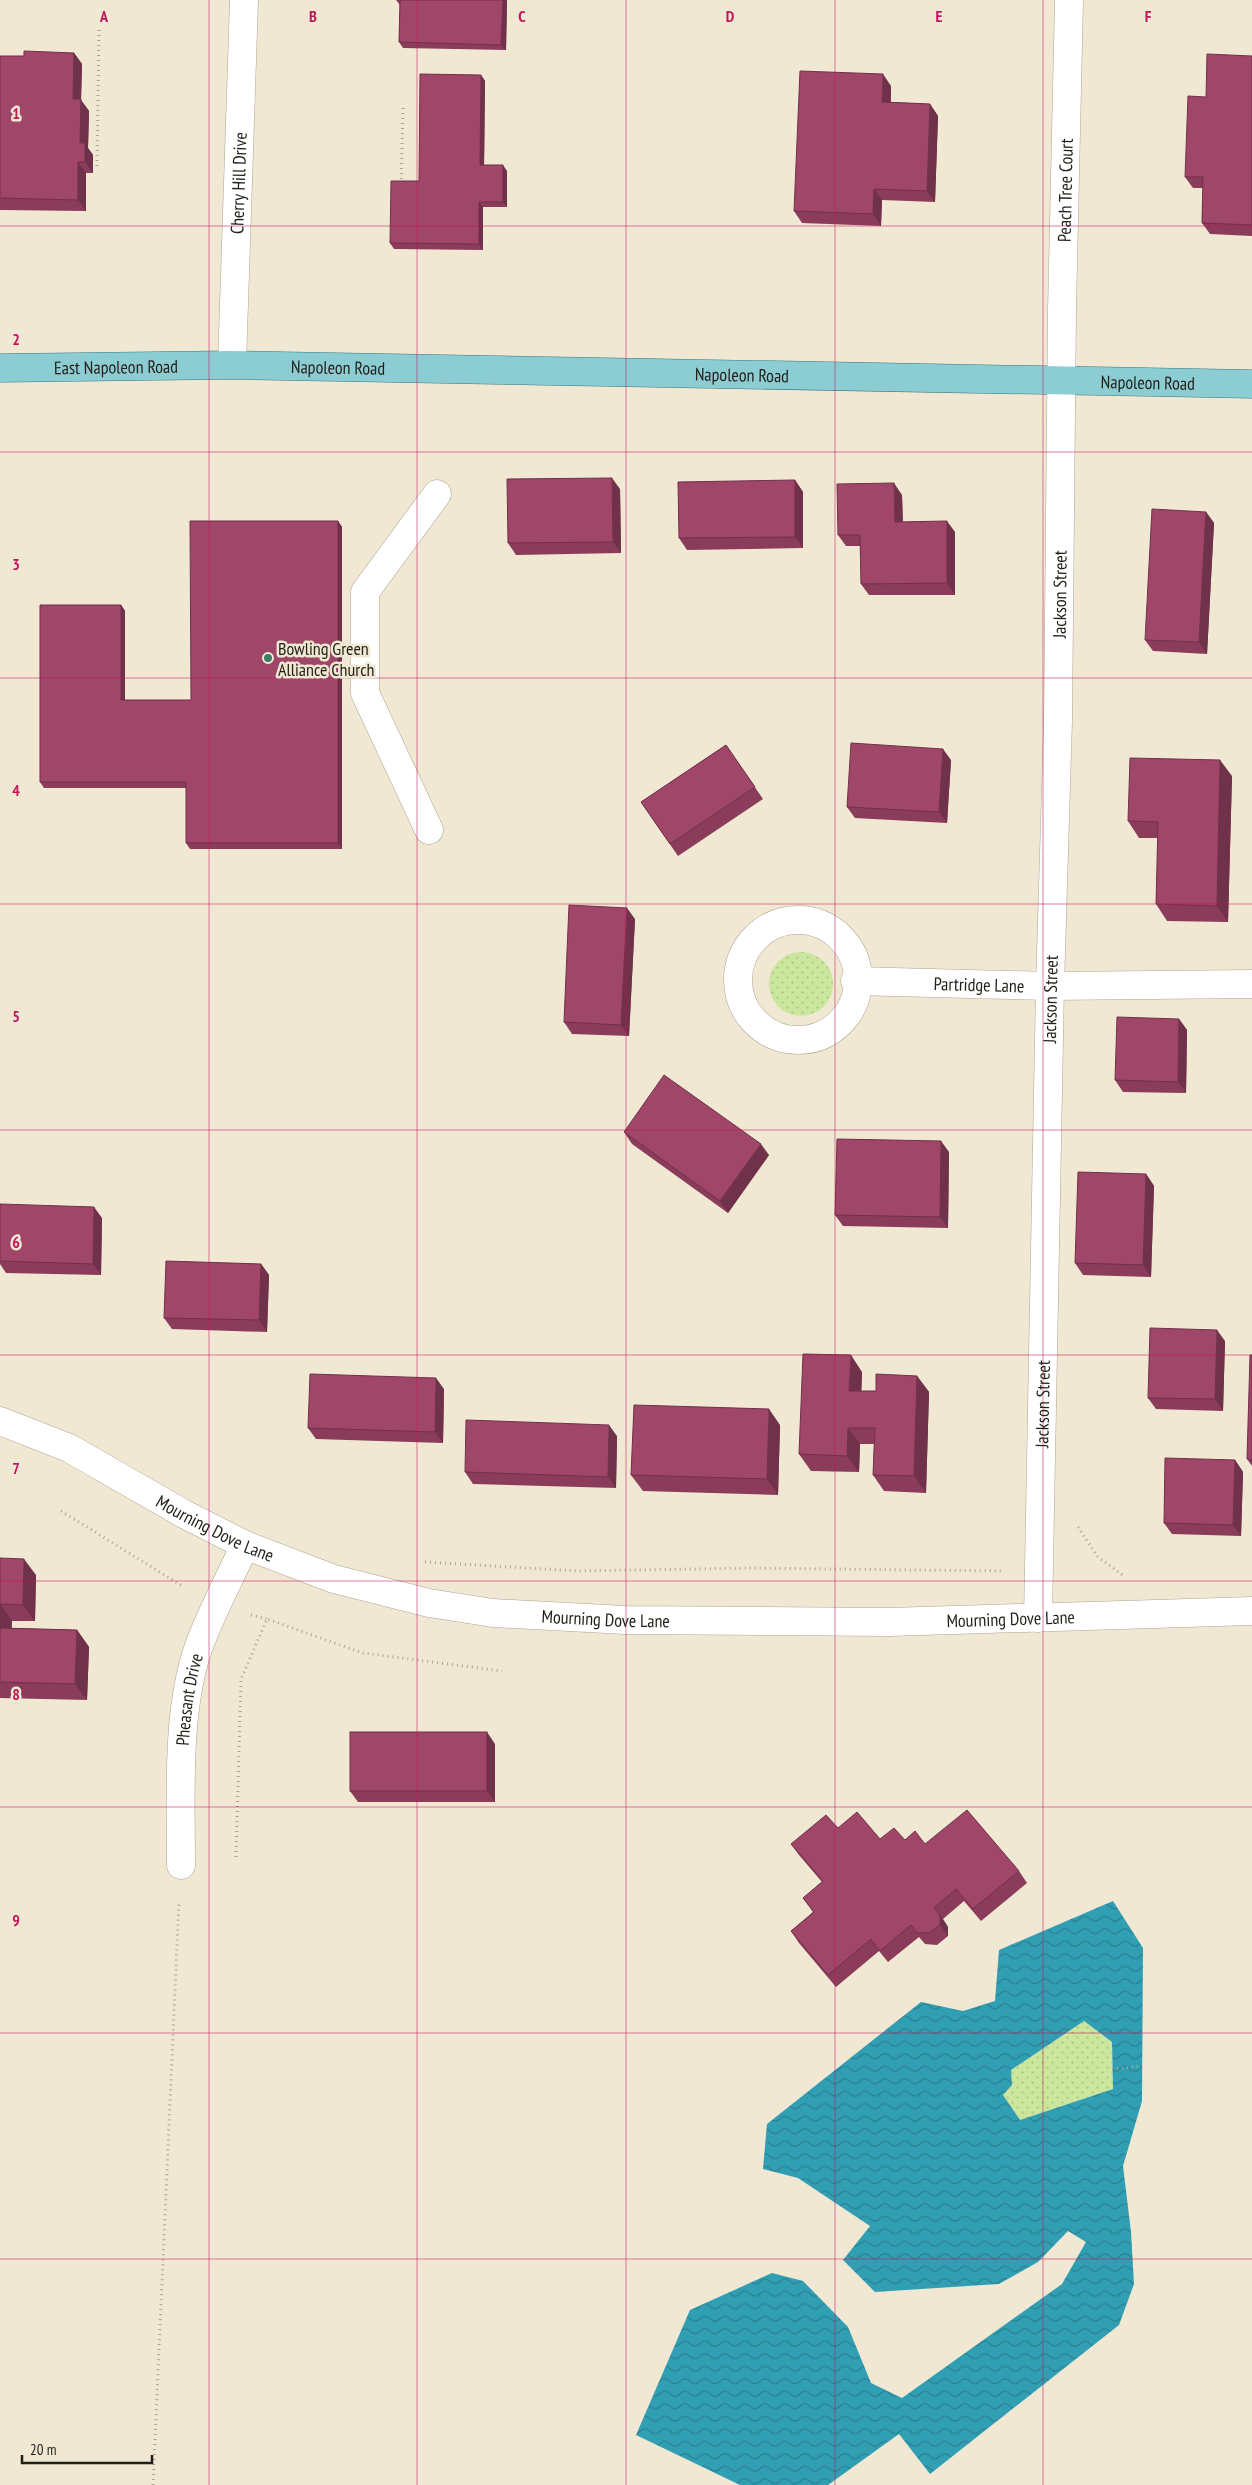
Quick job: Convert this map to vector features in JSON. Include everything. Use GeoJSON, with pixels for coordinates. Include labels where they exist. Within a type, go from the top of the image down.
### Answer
{"type":"FeatureCollection","features":[{"type":"Feature","properties":{"kind":"main road","name":"East Napoleon Road"},"geometry":{"type":"LineString","coordinates":[[0,368],[232,365]]}},
{"type":"Feature","properties":{"kind":"main road","name":"Napoleon Road"},"geometry":{"type":"LineString","coordinates":[[232,365],[1252,384]]}},
{"type":"Feature","properties":{"kind":"street","name":"Cherry Hill Drive"},"geometry":{"type":"LineString","coordinates":[[232,365],[244,0]]}},
{"type":"Feature","properties":{"kind":"street","name":"Peach Tree Court"},"geometry":{"type":"LineString","coordinates":[[1062,380],[1069,0]]}},
{"type":"Feature","properties":{"kind":"street","name":"Jackson Street"},"geometry":{"type":"LineString","coordinates":[[1038,1618],[1050,986],[1058,721],[1062,380]]}},
{"type":"Feature","properties":{"kind":"street"},"geometry":{"type":"LineString","coordinates":[[429,830],[365,693],[365,592],[437,494]]}},
{"type":"Feature","properties":{"kind":"street"},"geometry":{"type":"LineString","coordinates":[[799,920],[817,923],[826,927],[848,946],[856,962],[856,981],[856,1001],[845,1019],[829,1032],[809,1040],[788,1040],[769,1032],[752,1019],[742,1002],[738,981],[741,963],[750,946],[763,932],[780,923],[799,920]]}},
{"type":"Feature","properties":{"kind":"street","name":"Partridge Lane"},"geometry":{"type":"LineString","coordinates":[[856,981],[1050,986],[1252,984]]}},
{"type":"Feature","properties":{"kind":"street","name":"Mourning Dove Lane"},"geometry":{"type":"LineString","coordinates":[[0,1422],[69,1448],[184,1514],[245,1545],[334,1579],[412,1599],[493,1613],[625,1620],[889,1622],[1252,1611]]}},
{"type":"Feature","properties":{"kind":"street","name":"Pheasant Drive"},"geometry":{"type":"LineString","coordinates":[[181,1865],[182,1750],[190,1680],[199,1646],[245,1545]]}},
{"type":"Feature","properties":{"kind":"path"},"geometry":{"type":"LineString","coordinates":[[97,166],[99,30]]}},
{"type":"Feature","properties":{"kind":"path"},"geometry":{"type":"LineString","coordinates":[[401,184],[402,108]]}},
{"type":"Feature","properties":{"kind":"path"},"geometry":{"type":"LineString","coordinates":[[61,1511],[217,1607],[267,1619],[363,1653],[502,1670]]}},
{"type":"Feature","properties":{"kind":"path"},"geometry":{"type":"LineString","coordinates":[[1077,1525],[1098,1557],[1125,1577]]}},
{"type":"Feature","properties":{"kind":"path"},"geometry":{"type":"LineString","coordinates":[[412,1599],[407,1560],[578,1571],[750,1568],[1039,1572]]}},
{"type":"Feature","properties":{"kind":"path"},"geometry":{"type":"LineString","coordinates":[[236,1857],[241,1679],[267,1619]]}},
{"type":"Feature","properties":{"kind":"path"},"geometry":{"type":"LineString","coordinates":[[153,2485],[181,1865]]}},
{"type":"Feature","properties":{"kind":"path"},"geometry":{"type":"LineString","coordinates":[[1112,2069],[1142,2066]]}},
{"type":"Feature","properties":{"kind":"green space"},"geometry":{"type":"Polygon","coordinates":[[[795,952],[807,952],[824,961],[831,972],[833,984],[831,996],[824,1007],[807,1016],[795,1016],[783,1011],[774,1002],[769,990],[769,978],[774,966],[783,957],[795,952]]]}},
{"type":"Feature","properties":{"kind":"green space"},"geometry":{"type":"Polygon","coordinates":[[[1084,2021],[1112,2042],[1113,2089],[1020,2120],[1003,2095],[1012,2085],[1011,2070],[1084,2021]]]}},
{"type":"Feature","properties":{"kind":"water"},"geometry":{"type":"Polygon","coordinates":[[[1113,1901],[1143,1948],[1142,2101],[1123,2166],[1131,2232],[1134,2284],[1119,2325],[930,2474],[899,2434],[828,2485],[740,2485],[636,2435],[690,2310],[772,2273],[803,2281],[848,2327],[871,2383],[902,2398],[1062,2284],[1086,2242],[1068,2231],[1038,2262],[999,2284],[875,2292],[843,2260],[870,2226],[798,2178],[763,2169],[767,2124],[921,2002],[963,2011],[995,2001],[999,1950],[1113,1901]],[[1084,2021],[1011,2070],[1012,2085],[1003,2095],[1020,2120],[1113,2089],[1112,2042],[1084,2021]]]}},
{"type":"Feature","properties":{"kind":"building"},"geometry":{"type":"Polygon","coordinates":[[[400,0],[503,0],[501,45],[399,42],[400,0]]]}},
{"type":"Feature","properties":{"kind":"building"},"geometry":{"type":"Polygon","coordinates":[[[24,51],[74,53],[73,99],[81,99],[80,143],[85,143],[85,162],[78,162],[78,200],[0,198],[0,56],[24,56],[24,51]]]}},
{"type":"Feature","properties":{"kind":"building"},"geometry":{"type":"Polygon","coordinates":[[[1207,54],[1252,56],[1252,225],[1202,223],[1203,177],[1185,177],[1188,96],[1206,97],[1207,54]]]}},
{"type":"Feature","properties":{"kind":"building"},"geometry":{"type":"Polygon","coordinates":[[[800,71],[883,74],[882,102],[930,104],[927,191],[874,189],[873,214],[794,211],[800,71]]]}},
{"type":"Feature","properties":{"kind":"building"},"geometry":{"type":"Polygon","coordinates":[[[420,74],[481,75],[480,165],[503,165],[503,202],[479,202],[479,244],[390,243],[391,181],[419,181],[420,74]]]}},
{"type":"Feature","properties":{"kind":"building"},"geometry":{"type":"Polygon","coordinates":[[[612,478],[613,542],[508,543],[507,479],[612,478]]]}},
{"type":"Feature","properties":{"kind":"building"},"geometry":{"type":"Polygon","coordinates":[[[795,480],[795,537],[679,538],[678,482],[795,480]]]}},
{"type":"Feature","properties":{"kind":"building"},"geometry":{"type":"Polygon","coordinates":[[[894,483],[895,522],[947,521],[947,583],[861,584],[860,535],[838,535],[837,484],[894,483]]]}},
{"type":"Feature","properties":{"kind":"building"},"geometry":{"type":"Polygon","coordinates":[[[1152,509],[1206,512],[1199,642],[1145,640],[1152,509]]]}},
{"type":"Feature","properties":{"kind":"building","name":"Bowling Green Alliance Church"},"geometry":{"type":"Polygon","coordinates":[[[190,521],[338,521],[338,843],[186,843],[186,782],[40,782],[40,605],[121,605],[121,700],[191,700],[190,521]]]}},
{"type":"Feature","properties":{"kind":"building"},"geometry":{"type":"Polygon","coordinates":[[[851,743],[943,749],[939,812],[847,807],[851,743]]]}},
{"type":"Feature","properties":{"kind":"building"},"geometry":{"type":"Polygon","coordinates":[[[726,745],[755,787],[670,844],[641,802],[726,745]]]}},
{"type":"Feature","properties":{"kind":"building"},"geometry":{"type":"Polygon","coordinates":[[[1130,758],[1220,760],[1217,906],[1156,904],[1158,822],[1128,821],[1130,758]]]}},
{"type":"Feature","properties":{"kind":"building"},"geometry":{"type":"Polygon","coordinates":[[[569,905],[627,908],[621,1025],[564,1022],[569,905]]]}},
{"type":"Feature","properties":{"kind":"building"},"geometry":{"type":"Polygon","coordinates":[[[1117,1017],[1179,1019],[1178,1082],[1115,1080],[1117,1017]]]}},
{"type":"Feature","properties":{"kind":"building"},"geometry":{"type":"Polygon","coordinates":[[[664,1075],[761,1144],[720,1201],[624,1132],[664,1075]]]}},
{"type":"Feature","properties":{"kind":"building"},"geometry":{"type":"Polygon","coordinates":[[[837,1139],[941,1141],[940,1217],[835,1215],[837,1139]]]}},
{"type":"Feature","properties":{"kind":"building"},"geometry":{"type":"Polygon","coordinates":[[[1078,1172],[1146,1174],[1143,1265],[1075,1263],[1078,1172]]]}},
{"type":"Feature","properties":{"kind":"building"},"geometry":{"type":"Polygon","coordinates":[[[0,1204],[94,1207],[93,1264],[0,1261],[0,1204]]]}},
{"type":"Feature","properties":{"kind":"building"},"geometry":{"type":"Polygon","coordinates":[[[166,1261],[261,1264],[259,1320],[164,1318],[166,1261]]]}},
{"type":"Feature","properties":{"kind":"building"},"geometry":{"type":"Polygon","coordinates":[[[1150,1328],[1217,1330],[1215,1399],[1148,1398],[1150,1328]]]}},
{"type":"Feature","properties":{"kind":"building"},"geometry":{"type":"Polygon","coordinates":[[[803,1354],[851,1355],[849,1391],[876,1391],[876,1374],[917,1376],[914,1476],[873,1475],[875,1428],[848,1428],[847,1456],[799,1454],[803,1354]]]}},
{"type":"Feature","properties":{"kind":"building"},"geometry":{"type":"Polygon","coordinates":[[[1250,1355],[1252,1355],[1252,1460],[1247,1459],[1250,1355]]]}},
{"type":"Feature","properties":{"kind":"building"},"geometry":{"type":"Polygon","coordinates":[[[310,1374],[436,1378],[435,1432],[308,1428],[310,1374]]]}},
{"type":"Feature","properties":{"kind":"building"},"geometry":{"type":"Polygon","coordinates":[[[634,1405],[769,1409],[767,1479],[631,1475],[634,1405]]]}},
{"type":"Feature","properties":{"kind":"building"},"geometry":{"type":"Polygon","coordinates":[[[466,1420],[609,1425],[608,1477],[465,1472],[466,1420]]]}},
{"type":"Feature","properties":{"kind":"building"},"geometry":{"type":"Polygon","coordinates":[[[1165,1458],[1235,1460],[1233,1525],[1164,1523],[1165,1458]]]}},
{"type":"Feature","properties":{"kind":"building"},"geometry":{"type":"Polygon","coordinates":[[[0,1558],[24,1559],[23,1605],[0,1604],[0,1558]]]}},
{"type":"Feature","properties":{"kind":"building"},"geometry":{"type":"Polygon","coordinates":[[[0,1628],[77,1630],[75,1684],[0,1682],[0,1628]]]}},
{"type":"Feature","properties":{"kind":"building"},"geometry":{"type":"Polygon","coordinates":[[[350,1732],[487,1732],[487,1791],[350,1791],[350,1732]]]}},
{"type":"Feature","properties":{"kind":"building"},"geometry":{"type":"Polygon","coordinates":[[[967,1810],[1019,1871],[973,1909],[956,1889],[934,1908],[940,1915],[940,1925],[929,1933],[917,1933],[911,1925],[880,1951],[871,1939],[828,1975],[791,1931],[814,1912],[803,1898],[823,1881],[791,1844],[826,1815],[838,1828],[857,1812],[880,1839],[894,1828],[905,1840],[915,1831],[925,1844],[967,1810]]]}},
{"type":"Feature","properties":{"kind":"place","name":"Bowling Green Alliance Church"},"geometry":{"type":"Point","coordinates":[268,658]}}]}
